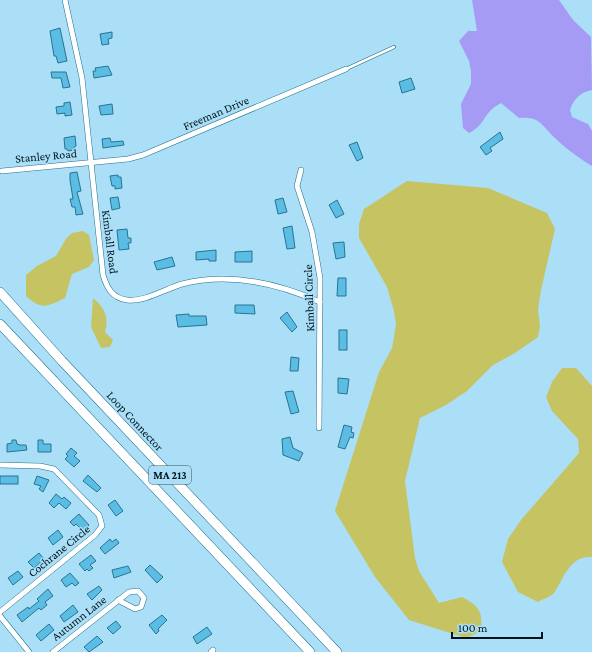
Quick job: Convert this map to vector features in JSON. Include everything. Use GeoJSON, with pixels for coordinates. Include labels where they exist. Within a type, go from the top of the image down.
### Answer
{"type":"FeatureCollection","features":[{"type":"Feature","properties":{"kind":"highway","name":"Loop Connector"},"geometry":{"type":"LineString","coordinates":[[0,292],[62,362],[337,652]]}},
{"type":"Feature","properties":{"kind":"highway","name":"MA 213"},"geometry":{"type":"LineString","coordinates":[[0,324],[310,652]]}},
{"type":"Feature","properties":{"kind":"street","name":"Kimball Road"},"geometry":{"type":"LineString","coordinates":[[65,0],[80,67],[103,275],[109,290],[114,295],[128,300],[137,300],[182,284],[225,279],[272,285],[320,302]]}},
{"type":"Feature","properties":{"kind":"street","name":"Freeman Drive"},"geometry":{"type":"LineString","coordinates":[[91,162],[128,159],[143,155],[346,69]]}},
{"type":"Feature","properties":{"kind":"street","name":"Stanley Road"},"geometry":{"type":"LineString","coordinates":[[2,171],[91,162]]}},
{"type":"Feature","properties":{"kind":"street","name":"Kimball Circle"},"geometry":{"type":"LineString","coordinates":[[301,170],[297,186],[307,211],[316,248],[320,278],[319,428]]}},
{"type":"Feature","properties":{"kind":"street","name":"Cochrane Circle"},"geometry":{"type":"LineString","coordinates":[[0,465],[40,466],[54,469],[99,515],[102,526],[95,535],[0,612]]}},
{"type":"Feature","properties":{"kind":"street","name":"Autumn Lane"},"geometry":{"type":"LineString","coordinates":[[52,652],[118,600],[129,592],[135,590],[142,595],[144,601],[141,607],[134,609],[118,600]]}},
{"type":"Feature","properties":{"kind":"street"},"geometry":{"type":"LineString","coordinates":[[0,616],[29,652]]}},
{"type":"Feature","properties":{"kind":"lane"},"geometry":{"type":"LineString","coordinates":[[346,69],[394,47]]}},
{"type":"Feature","properties":{"kind":"shaded area"},"geometry":{"type":"Polygon","coordinates":[[[472,0],[559,0],[573,20],[591,37],[592,90],[578,97],[570,110],[572,117],[588,124],[592,131],[592,166],[563,145],[540,122],[532,118],[519,118],[501,103],[490,111],[474,130],[469,133],[463,128],[461,104],[471,84],[471,71],[469,61],[459,41],[468,31],[477,31],[472,0]]]}},
{"type":"Feature","properties":{"kind":"shaded area"},"geometry":{"type":"Polygon","coordinates":[[[407,181],[488,188],[547,213],[555,229],[538,309],[540,326],[538,337],[515,353],[493,365],[467,391],[446,405],[420,418],[405,481],[415,558],[419,571],[439,603],[462,597],[473,603],[481,615],[480,632],[466,638],[409,620],[375,577],[335,511],[379,372],[392,348],[396,325],[394,311],[387,287],[359,238],[359,224],[364,209],[407,181]]]}},
{"type":"Feature","properties":{"kind":"shaded area"},"geometry":{"type":"Polygon","coordinates":[[[83,231],[89,235],[94,260],[89,267],[72,274],[65,298],[44,306],[36,303],[26,296],[26,275],[37,266],[56,256],[66,239],[72,233],[83,231]]]}},
{"type":"Feature","properties":{"kind":"shaded area"},"geometry":{"type":"Polygon","coordinates":[[[93,298],[105,313],[105,332],[113,340],[110,347],[101,348],[91,327],[93,298]]]}},
{"type":"Feature","properties":{"kind":"shaded area"},"geometry":{"type":"Polygon","coordinates":[[[562,368],[576,368],[592,386],[592,557],[584,557],[573,564],[568,569],[554,593],[538,602],[518,592],[502,562],[508,539],[521,520],[579,453],[578,439],[552,411],[546,397],[552,382],[562,368]]]}},
{"type":"Feature","properties":{"kind":"building"},"geometry":{"type":"Polygon","coordinates":[[[60,28],[67,61],[58,63],[56,56],[54,56],[50,31],[60,28]]]}},
{"type":"Feature","properties":{"kind":"building"},"geometry":{"type":"Polygon","coordinates":[[[112,32],[112,38],[108,39],[109,44],[102,45],[100,34],[112,32]]]}},
{"type":"Feature","properties":{"kind":"building"},"geometry":{"type":"Polygon","coordinates":[[[108,66],[112,75],[94,78],[93,71],[96,71],[95,68],[108,66]]]}},
{"type":"Feature","properties":{"kind":"building"},"geometry":{"type":"Polygon","coordinates":[[[51,72],[66,72],[70,87],[63,88],[61,78],[52,78],[51,72]]]}},
{"type":"Feature","properties":{"kind":"building"},"geometry":{"type":"Polygon","coordinates":[[[411,78],[415,89],[402,93],[399,82],[411,78]]]}},
{"type":"Feature","properties":{"kind":"building"},"geometry":{"type":"Polygon","coordinates":[[[70,102],[72,115],[65,116],[65,113],[57,114],[56,107],[64,106],[64,103],[70,102]]]}},
{"type":"Feature","properties":{"kind":"building"},"geometry":{"type":"Polygon","coordinates":[[[112,104],[113,114],[101,115],[99,106],[112,104]]]}},
{"type":"Feature","properties":{"kind":"building"},"geometry":{"type":"Polygon","coordinates":[[[500,132],[503,139],[490,148],[492,151],[486,155],[480,147],[500,132]]]}},
{"type":"Feature","properties":{"kind":"building"},"geometry":{"type":"Polygon","coordinates":[[[75,136],[76,146],[74,147],[74,150],[68,151],[65,149],[64,138],[75,136]]]}},
{"type":"Feature","properties":{"kind":"building"},"geometry":{"type":"Polygon","coordinates":[[[110,138],[111,142],[123,141],[124,145],[103,148],[102,139],[110,138]]]}},
{"type":"Feature","properties":{"kind":"building"},"geometry":{"type":"Polygon","coordinates":[[[357,142],[363,158],[357,161],[349,145],[357,142]]]}},
{"type":"Feature","properties":{"kind":"building"},"geometry":{"type":"Polygon","coordinates":[[[77,172],[81,191],[77,192],[83,214],[76,215],[75,207],[72,207],[70,199],[73,199],[70,173],[77,172]]]}},
{"type":"Feature","properties":{"kind":"building"},"geometry":{"type":"Polygon","coordinates":[[[118,175],[118,177],[121,177],[122,188],[115,189],[115,186],[112,186],[110,176],[118,175]]]}},
{"type":"Feature","properties":{"kind":"building"},"geometry":{"type":"Polygon","coordinates":[[[118,197],[120,208],[112,210],[110,198],[118,197]]]}},
{"type":"Feature","properties":{"kind":"building"},"geometry":{"type":"Polygon","coordinates":[[[283,198],[287,212],[278,214],[275,200],[283,198]]]}},
{"type":"Feature","properties":{"kind":"building"},"geometry":{"type":"Polygon","coordinates":[[[337,200],[344,214],[336,218],[329,205],[337,200]]]}},
{"type":"Feature","properties":{"kind":"building"},"geometry":{"type":"Polygon","coordinates":[[[292,226],[295,248],[287,249],[283,228],[292,226]]]}},
{"type":"Feature","properties":{"kind":"building"},"geometry":{"type":"Polygon","coordinates":[[[127,229],[128,238],[131,238],[131,243],[128,243],[129,249],[119,250],[117,230],[127,229]]]}},
{"type":"Feature","properties":{"kind":"building"},"geometry":{"type":"Polygon","coordinates":[[[344,242],[345,257],[336,259],[333,243],[344,242]]]}},
{"type":"Feature","properties":{"kind":"building"},"geometry":{"type":"Polygon","coordinates":[[[216,250],[216,261],[209,261],[209,259],[196,260],[196,252],[216,250]]]}},
{"type":"Feature","properties":{"kind":"building"},"geometry":{"type":"Polygon","coordinates":[[[252,251],[252,262],[235,262],[235,252],[252,251]]]}},
{"type":"Feature","properties":{"kind":"building"},"geometry":{"type":"Polygon","coordinates":[[[172,257],[175,266],[157,270],[154,262],[172,257]]]}},
{"type":"Feature","properties":{"kind":"building"},"geometry":{"type":"Polygon","coordinates":[[[338,278],[346,278],[346,296],[337,296],[338,278]]]}},
{"type":"Feature","properties":{"kind":"building"},"geometry":{"type":"Polygon","coordinates":[[[235,305],[254,305],[255,314],[235,313],[235,305]]]}},
{"type":"Feature","properties":{"kind":"building"},"geometry":{"type":"Polygon","coordinates":[[[287,312],[297,327],[292,332],[280,318],[287,312]]]}},
{"type":"Feature","properties":{"kind":"building"},"geometry":{"type":"Polygon","coordinates":[[[189,314],[189,316],[206,316],[207,325],[178,327],[176,315],[189,314]]]}},
{"type":"Feature","properties":{"kind":"building"},"geometry":{"type":"Polygon","coordinates":[[[339,330],[347,330],[347,350],[339,350],[339,330]]]}},
{"type":"Feature","properties":{"kind":"building"},"geometry":{"type":"Polygon","coordinates":[[[291,357],[299,358],[298,371],[290,371],[291,357]]]}},
{"type":"Feature","properties":{"kind":"building"},"geometry":{"type":"Polygon","coordinates":[[[338,378],[349,379],[347,394],[338,393],[338,378]]]}},
{"type":"Feature","properties":{"kind":"building"},"geometry":{"type":"Polygon","coordinates":[[[293,391],[299,412],[291,414],[285,392],[293,391]]]}},
{"type":"Feature","properties":{"kind":"building"},"geometry":{"type":"Polygon","coordinates":[[[344,425],[352,427],[351,432],[354,433],[353,438],[350,437],[345,449],[338,447],[344,425]]]}},
{"type":"Feature","properties":{"kind":"building"},"geometry":{"type":"Polygon","coordinates":[[[290,437],[293,448],[303,453],[299,461],[283,455],[282,439],[290,437]]]}},
{"type":"Feature","properties":{"kind":"building"},"geometry":{"type":"Polygon","coordinates":[[[12,440],[16,440],[17,444],[26,445],[27,450],[7,452],[7,444],[12,443],[12,440]]]}},
{"type":"Feature","properties":{"kind":"building"},"geometry":{"type":"Polygon","coordinates":[[[38,440],[43,440],[43,444],[51,444],[51,452],[38,452],[38,440]]]}},
{"type":"Feature","properties":{"kind":"building"},"geometry":{"type":"Polygon","coordinates":[[[71,448],[77,453],[74,456],[80,461],[74,467],[65,459],[68,456],[66,454],[71,448]]]}},
{"type":"Feature","properties":{"kind":"building"},"geometry":{"type":"Polygon","coordinates":[[[88,475],[101,488],[97,492],[83,481],[88,475]]]}},
{"type":"Feature","properties":{"kind":"building"},"geometry":{"type":"Polygon","coordinates":[[[0,476],[18,476],[18,484],[0,484],[0,476]]]}},
{"type":"Feature","properties":{"kind":"building"},"geometry":{"type":"Polygon","coordinates":[[[37,476],[49,480],[43,492],[39,489],[41,486],[34,484],[37,476]]]}},
{"type":"Feature","properties":{"kind":"building"},"geometry":{"type":"Polygon","coordinates":[[[56,494],[62,499],[64,497],[71,503],[66,509],[59,503],[54,508],[49,503],[56,494]]]}},
{"type":"Feature","properties":{"kind":"building"},"geometry":{"type":"Polygon","coordinates":[[[115,500],[123,511],[116,516],[108,505],[115,500]]]}},
{"type":"Feature","properties":{"kind":"building"},"geometry":{"type":"Polygon","coordinates":[[[79,514],[89,525],[83,531],[76,524],[74,526],[70,522],[79,514]]]}},
{"type":"Feature","properties":{"kind":"building"},"geometry":{"type":"Polygon","coordinates":[[[58,530],[63,537],[53,545],[48,538],[58,530]]]}},
{"type":"Feature","properties":{"kind":"building"},"geometry":{"type":"Polygon","coordinates":[[[110,539],[112,542],[116,539],[119,543],[105,554],[100,548],[110,539]]]}},
{"type":"Feature","properties":{"kind":"building"},"geometry":{"type":"Polygon","coordinates":[[[39,553],[44,559],[34,568],[28,562],[39,553]]]}},
{"type":"Feature","properties":{"kind":"building"},"geometry":{"type":"Polygon","coordinates":[[[91,555],[96,561],[90,565],[93,568],[89,571],[87,569],[85,571],[79,564],[91,555]]]}},
{"type":"Feature","properties":{"kind":"building"},"geometry":{"type":"Polygon","coordinates":[[[150,565],[163,577],[157,583],[145,570],[150,565]]]}},
{"type":"Feature","properties":{"kind":"building"},"geometry":{"type":"Polygon","coordinates":[[[128,566],[131,572],[114,578],[112,570],[128,566]]]}},
{"type":"Feature","properties":{"kind":"building"},"geometry":{"type":"Polygon","coordinates":[[[18,571],[23,577],[13,585],[8,578],[18,571]]]}},
{"type":"Feature","properties":{"kind":"building"},"geometry":{"type":"Polygon","coordinates":[[[70,573],[79,583],[75,586],[72,583],[66,587],[61,580],[70,573]]]}},
{"type":"Feature","properties":{"kind":"building"},"geometry":{"type":"Polygon","coordinates":[[[99,586],[102,590],[92,600],[87,594],[99,586]]]}},
{"type":"Feature","properties":{"kind":"building"},"geometry":{"type":"Polygon","coordinates":[[[48,589],[53,596],[45,602],[47,605],[41,610],[39,608],[22,622],[17,615],[28,607],[29,609],[39,601],[37,599],[48,589]]]}},
{"type":"Feature","properties":{"kind":"building"},"geometry":{"type":"Polygon","coordinates":[[[73,605],[78,612],[64,622],[60,616],[73,605]]]}},
{"type":"Feature","properties":{"kind":"building"},"geometry":{"type":"Polygon","coordinates":[[[162,615],[167,620],[158,629],[159,631],[156,634],[149,625],[162,615]]]}},
{"type":"Feature","properties":{"kind":"building"},"geometry":{"type":"Polygon","coordinates":[[[116,621],[121,627],[113,634],[107,628],[116,621]]]}},
{"type":"Feature","properties":{"kind":"building"},"geometry":{"type":"Polygon","coordinates":[[[49,624],[54,630],[41,641],[36,635],[49,624]]]}},
{"type":"Feature","properties":{"kind":"building"},"geometry":{"type":"Polygon","coordinates":[[[207,627],[212,634],[197,644],[193,637],[207,627]]]}},
{"type":"Feature","properties":{"kind":"building"},"geometry":{"type":"Polygon","coordinates":[[[97,636],[103,642],[89,652],[84,647],[97,636]]]}}]}
